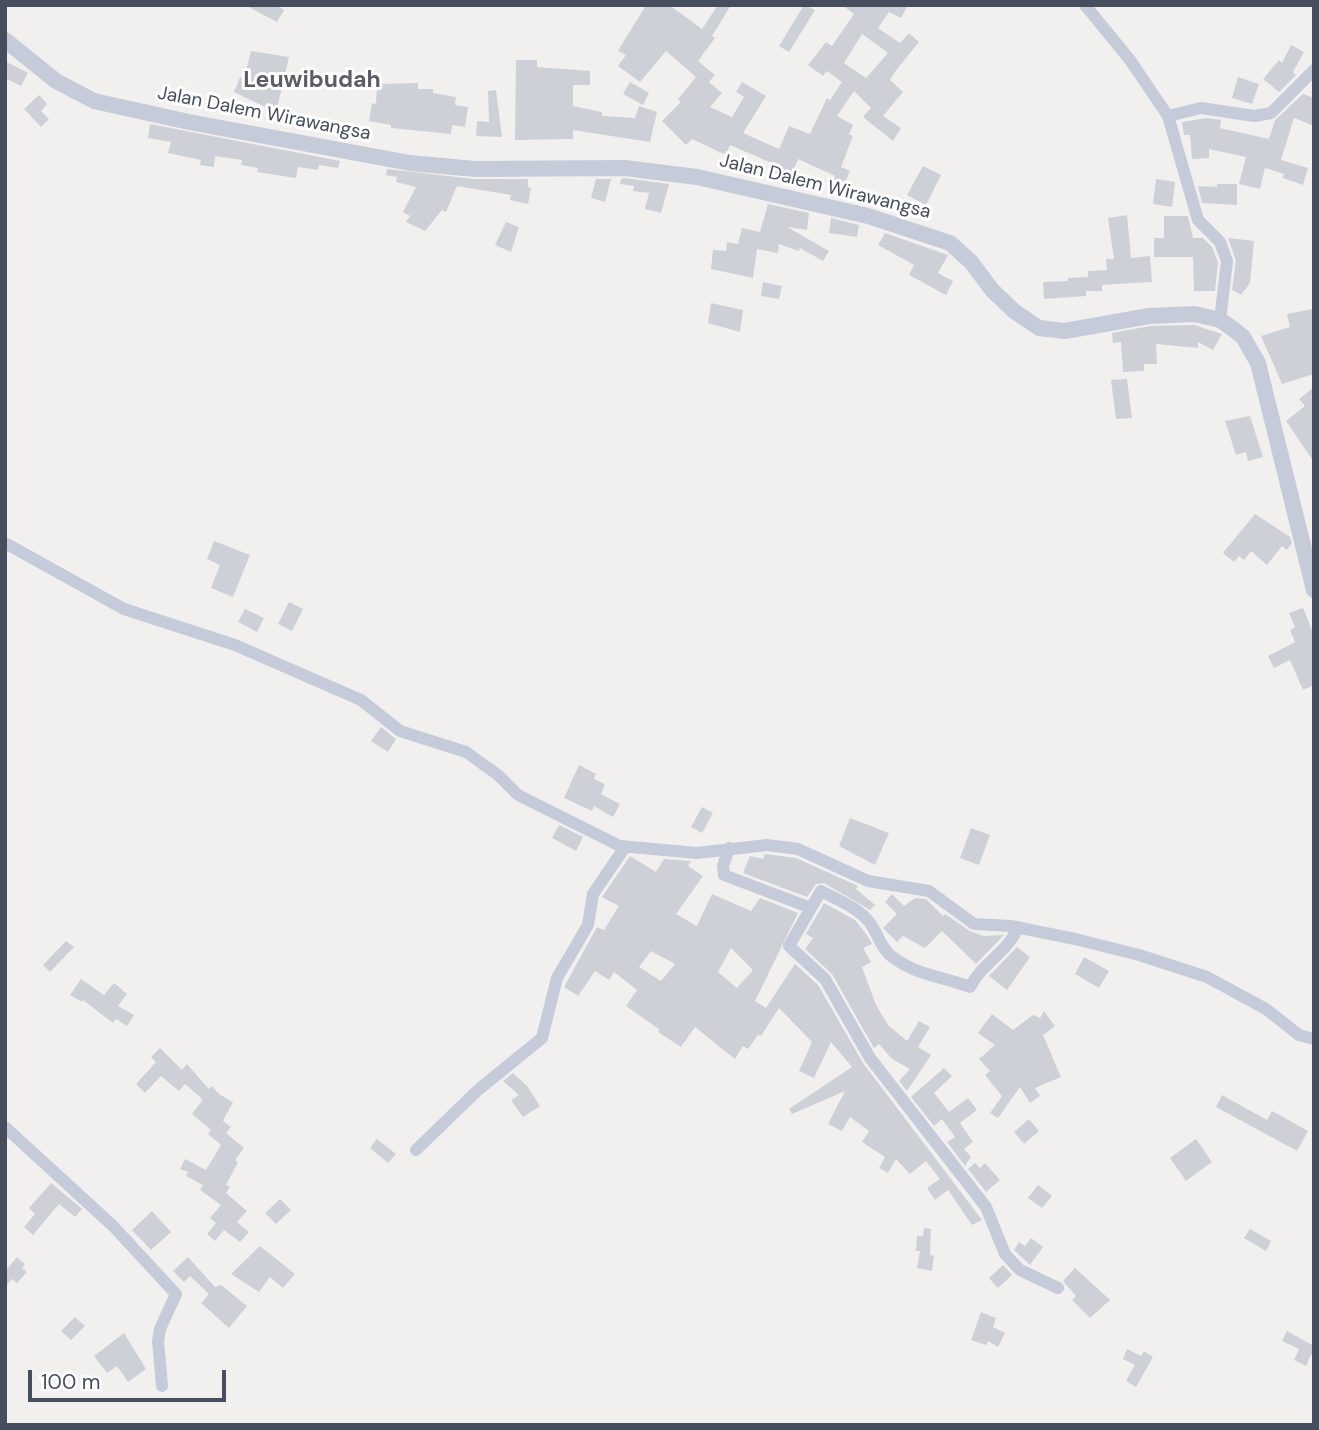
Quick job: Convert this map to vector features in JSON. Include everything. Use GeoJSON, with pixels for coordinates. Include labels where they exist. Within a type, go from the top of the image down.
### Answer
{"type":"FeatureCollection","features":[{"type":"Feature","properties":{"kind":"street"},"geometry":{"type":"LineString","coordinates":[[1085,5],[1130,60],[1168,116],[1198,220],[1220,242],[1227,261],[1220,320],[1243,337],[1258,363],[1314,590]]}},
{"type":"Feature","properties":{"kind":"street","name":"Jalan Dalem Wirawangsa"},"geometry":{"type":"LineString","coordinates":[[5,40],[56,81],[94,101],[293,143],[410,163],[475,169],[625,168],[697,177],[868,216],[950,243],[971,261],[992,290],[1014,311],[1039,328],[1065,331],[1149,316],[1195,314],[1220,320]]}},
{"type":"Feature","properties":{"kind":"street"},"geometry":{"type":"LineString","coordinates":[[1168,116],[1201,108],[1254,116],[1271,113],[1308,82],[1314,70]]}},
{"type":"Feature","properties":{"kind":"street"},"geometry":{"type":"LineString","coordinates":[[5,543],[124,609],[235,645],[361,700],[400,731],[466,752],[498,775],[518,795],[625,847],[697,853],[778,845],[798,849],[868,881],[929,891],[974,923],[1018,928],[1139,955],[1207,977],[1266,1009],[1299,1035],[1314,1039]]}},
{"type":"Feature","properties":{"kind":"street"},"geometry":{"type":"LineString","coordinates":[[416,1150],[478,1090],[542,1038],[557,978],[588,925],[593,894],[625,847]]}},
{"type":"Feature","properties":{"kind":"street"},"geometry":{"type":"LineString","coordinates":[[729,848],[723,866],[724,875],[811,908]]}},
{"type":"Feature","properties":{"kind":"street"},"geometry":{"type":"LineString","coordinates":[[1018,928],[1006,950],[988,961],[970,987],[905,965],[890,955],[862,915],[821,891],[789,946],[825,979],[870,1058],[986,1206],[1005,1254],[1020,1270],[1058,1288]]}},
{"type":"Feature","properties":{"kind":"street"},"geometry":{"type":"LineString","coordinates":[[5,1127],[113,1226],[176,1294],[160,1329],[158,1341],[162,1386]]}},
{"type":"Feature","properties":{"kind":"building"},"geometry":{"type":"Polygon","coordinates":[[[245,5],[276,5],[284,10],[277,22],[245,5]]]}},
{"type":"Feature","properties":{"kind":"building"},"geometry":{"type":"Polygon","coordinates":[[[646,5],[669,5],[702,29],[718,5],[731,5],[712,36],[715,38],[698,61],[715,75],[709,82],[722,93],[710,107],[732,117],[744,97],[736,92],[742,82],[766,96],[743,133],[779,149],[789,126],[810,134],[827,98],[830,100],[842,82],[827,71],[823,76],[808,65],[826,42],[832,46],[854,14],[842,5],[908,5],[901,18],[889,12],[878,28],[900,43],[909,33],[919,42],[890,80],[903,92],[883,116],[901,128],[893,141],[863,117],[871,108],[854,91],[837,116],[853,125],[849,134],[853,136],[841,167],[850,171],[843,188],[832,183],[835,176],[798,159],[791,178],[771,171],[774,164],[730,145],[726,155],[692,139],[686,145],[662,121],[681,102],[678,99],[696,77],[666,51],[640,82],[618,66],[626,55],[618,51],[646,5]],[[862,34],[844,63],[866,78],[888,53],[862,34]]]}},
{"type":"Feature","properties":{"kind":"building"},"geometry":{"type":"Polygon","coordinates":[[[804,5],[815,10],[789,52],[779,46],[804,5]]]}},
{"type":"Feature","properties":{"kind":"building"},"geometry":{"type":"Polygon","coordinates":[[[1291,45],[1304,52],[1293,72],[1296,75],[1279,92],[1263,79],[1279,60],[1282,63],[1291,45]]]}},
{"type":"Feature","properties":{"kind":"building"},"geometry":{"type":"Polygon","coordinates":[[[251,51],[289,57],[277,109],[263,106],[234,92],[240,77],[244,79],[251,51]]]}},
{"type":"Feature","properties":{"kind":"building"},"geometry":{"type":"Polygon","coordinates":[[[516,60],[537,60],[537,67],[590,71],[590,85],[573,85],[573,106],[602,112],[602,116],[635,118],[639,106],[657,112],[650,142],[573,130],[573,139],[515,140],[516,60]]]}},
{"type":"Feature","properties":{"kind":"building"},"geometry":{"type":"Polygon","coordinates":[[[5,61],[28,73],[21,86],[5,78],[5,61]]]}},
{"type":"Feature","properties":{"kind":"building"},"geometry":{"type":"Polygon","coordinates":[[[1238,77],[1259,84],[1252,104],[1232,98],[1238,77]]]}},
{"type":"Feature","properties":{"kind":"building"},"geometry":{"type":"Polygon","coordinates":[[[630,82],[649,93],[643,105],[623,94],[630,82]]]}},
{"type":"Feature","properties":{"kind":"building"},"geometry":{"type":"Polygon","coordinates":[[[418,83],[418,89],[433,89],[433,93],[456,97],[455,105],[468,107],[465,127],[452,125],[451,134],[391,128],[391,125],[369,121],[372,103],[376,104],[377,84],[418,83]]]}},
{"type":"Feature","properties":{"kind":"building"},"geometry":{"type":"Polygon","coordinates":[[[496,90],[502,137],[476,136],[477,121],[489,122],[488,91],[496,90]]]}},
{"type":"Feature","properties":{"kind":"building"},"geometry":{"type":"Polygon","coordinates":[[[1303,94],[1314,98],[1314,126],[1294,118],[1281,160],[1308,168],[1303,185],[1283,178],[1284,174],[1265,168],[1260,189],[1239,184],[1246,157],[1209,149],[1209,158],[1192,159],[1190,135],[1184,135],[1182,122],[1207,118],[1221,120],[1220,128],[1269,139],[1275,120],[1303,94]]]}},
{"type":"Feature","properties":{"kind":"building"},"geometry":{"type":"Polygon","coordinates":[[[39,95],[47,104],[41,111],[49,119],[41,127],[24,109],[39,95]]]}},
{"type":"Feature","properties":{"kind":"building"},"geometry":{"type":"Polygon","coordinates":[[[150,124],[340,161],[338,168],[319,165],[318,170],[298,167],[296,178],[257,172],[258,168],[241,165],[242,160],[215,156],[214,167],[200,165],[201,160],[168,153],[171,142],[148,138],[150,124]]]}},
{"type":"Feature","properties":{"kind":"building"},"geometry":{"type":"Polygon","coordinates":[[[923,166],[941,175],[926,205],[907,195],[923,166]]]}},
{"type":"Feature","properties":{"kind":"building"},"geometry":{"type":"Polygon","coordinates":[[[387,169],[474,179],[528,179],[528,187],[531,188],[528,204],[510,200],[511,195],[457,186],[446,212],[442,210],[425,231],[406,222],[410,216],[403,212],[416,187],[396,182],[397,177],[386,175],[387,169]]]}},
{"type":"Feature","properties":{"kind":"building"},"geometry":{"type":"Polygon","coordinates":[[[624,178],[669,184],[661,213],[645,209],[649,193],[633,191],[634,186],[620,184],[624,178]]]}},
{"type":"Feature","properties":{"kind":"building"},"geometry":{"type":"Polygon","coordinates":[[[596,179],[611,179],[605,202],[591,198],[596,179]]]}},
{"type":"Feature","properties":{"kind":"building"},"geometry":{"type":"Polygon","coordinates":[[[1156,179],[1175,182],[1172,207],[1153,204],[1156,179]]]}},
{"type":"Feature","properties":{"kind":"building"},"geometry":{"type":"Polygon","coordinates":[[[1217,184],[1237,184],[1237,205],[1202,203],[1198,186],[1217,187],[1217,184]]]}},
{"type":"Feature","properties":{"kind":"building"},"geometry":{"type":"Polygon","coordinates":[[[768,204],[809,213],[807,230],[787,227],[829,251],[823,261],[800,248],[799,251],[779,244],[778,253],[757,249],[753,278],[711,269],[713,250],[726,251],[727,242],[738,244],[742,228],[760,232],[768,204]]]}},
{"type":"Feature","properties":{"kind":"building"},"geometry":{"type":"Polygon","coordinates":[[[1127,215],[1131,258],[1150,256],[1152,282],[1102,285],[1102,291],[1086,291],[1086,296],[1044,299],[1043,282],[1068,281],[1068,278],[1088,277],[1088,271],[1107,270],[1106,259],[1114,259],[1108,218],[1127,215]]]}},
{"type":"Feature","properties":{"kind":"building"},"geometry":{"type":"Polygon","coordinates":[[[1164,216],[1188,216],[1193,238],[1203,238],[1212,247],[1218,262],[1215,291],[1194,291],[1193,257],[1154,257],[1154,238],[1164,238],[1164,216]]]}},
{"type":"Feature","properties":{"kind":"building"},"geometry":{"type":"Polygon","coordinates":[[[831,218],[859,225],[857,237],[829,233],[831,218]]]}},
{"type":"Feature","properties":{"kind":"building"},"geometry":{"type":"Polygon","coordinates":[[[506,222],[519,227],[511,252],[495,245],[506,222]]]}},
{"type":"Feature","properties":{"kind":"building"},"geometry":{"type":"Polygon","coordinates":[[[885,233],[948,255],[938,273],[953,281],[946,295],[909,275],[914,265],[878,245],[885,233]]]}},
{"type":"Feature","properties":{"kind":"building"},"geometry":{"type":"Polygon","coordinates":[[[1228,238],[1254,241],[1250,283],[1241,295],[1232,290],[1236,261],[1228,238]]]}},
{"type":"Feature","properties":{"kind":"building"},"geometry":{"type":"Polygon","coordinates":[[[763,282],[782,286],[779,299],[761,296],[763,282]]]}},
{"type":"Feature","properties":{"kind":"building"},"geometry":{"type":"Polygon","coordinates":[[[711,303],[743,310],[740,332],[708,323],[711,303]]]}},
{"type":"Feature","properties":{"kind":"building"},"geometry":{"type":"Polygon","coordinates":[[[1312,309],[1314,374],[1282,384],[1261,336],[1290,327],[1287,314],[1312,309]]]}},
{"type":"Feature","properties":{"kind":"building"},"geometry":{"type":"Polygon","coordinates":[[[1194,325],[1222,334],[1213,350],[1198,342],[1198,348],[1156,344],[1157,364],[1144,364],[1144,371],[1123,372],[1121,342],[1113,343],[1112,333],[1150,326],[1194,325]]]}},
{"type":"Feature","properties":{"kind":"building"},"geometry":{"type":"Polygon","coordinates":[[[1127,379],[1132,418],[1116,419],[1111,380],[1127,379]]]}},
{"type":"Feature","properties":{"kind":"building"},"geometry":{"type":"Polygon","coordinates":[[[1314,387],[1314,462],[1286,421],[1305,406],[1299,399],[1314,387]]]}},
{"type":"Feature","properties":{"kind":"building"},"geometry":{"type":"Polygon","coordinates":[[[1250,416],[1263,457],[1248,461],[1246,452],[1236,455],[1225,421],[1250,416]]]}},
{"type":"Feature","properties":{"kind":"building"},"geometry":{"type":"Polygon","coordinates":[[[1255,514],[1290,537],[1292,543],[1287,550],[1282,546],[1267,565],[1251,551],[1244,560],[1239,556],[1234,562],[1223,553],[1255,514]]]}},
{"type":"Feature","properties":{"kind":"building"},"geometry":{"type":"Polygon","coordinates":[[[214,541],[250,555],[233,597],[211,588],[220,565],[207,559],[214,541]]]}},
{"type":"Feature","properties":{"kind":"building"},"geometry":{"type":"Polygon","coordinates":[[[289,602],[303,609],[292,631],[278,624],[289,602]]]}},
{"type":"Feature","properties":{"kind":"building"},"geometry":{"type":"Polygon","coordinates":[[[1303,608],[1314,635],[1314,685],[1303,690],[1290,660],[1274,668],[1268,656],[1295,642],[1290,630],[1295,627],[1289,613],[1303,608]]]}},
{"type":"Feature","properties":{"kind":"building"},"geometry":{"type":"Polygon","coordinates":[[[245,609],[264,618],[257,632],[238,622],[245,609]]]}},
{"type":"Feature","properties":{"kind":"building"},"geometry":{"type":"Polygon","coordinates":[[[381,727],[396,739],[388,752],[371,741],[381,727]]]}},
{"type":"Feature","properties":{"kind":"building"},"geometry":{"type":"Polygon","coordinates":[[[579,765],[596,774],[594,779],[605,784],[601,794],[620,804],[613,817],[594,806],[592,811],[564,798],[579,765]]]}},
{"type":"Feature","properties":{"kind":"building"},"geometry":{"type":"Polygon","coordinates":[[[702,807],[713,813],[702,833],[691,827],[702,807]]]}},
{"type":"Feature","properties":{"kind":"building"},"geometry":{"type":"Polygon","coordinates":[[[850,818],[889,833],[875,865],[839,846],[850,818]]]}},
{"type":"Feature","properties":{"kind":"building"},"geometry":{"type":"Polygon","coordinates":[[[559,825],[583,837],[576,851],[552,838],[559,825]]]}},
{"type":"Feature","properties":{"kind":"building"},"geometry":{"type":"Polygon","coordinates":[[[971,828],[990,835],[979,865],[960,858],[971,828]]]}},
{"type":"Feature","properties":{"kind":"building"},"geometry":{"type":"Polygon","coordinates":[[[765,854],[796,858],[858,886],[856,889],[875,905],[870,910],[824,883],[816,884],[807,897],[743,873],[750,856],[763,859],[765,854]]]}},
{"type":"Feature","properties":{"kind":"building"},"geometry":{"type":"Polygon","coordinates":[[[630,856],[656,872],[664,859],[691,861],[688,866],[703,876],[676,914],[697,926],[712,894],[751,911],[760,898],[798,913],[755,1001],[766,1008],[795,964],[818,985],[863,1063],[982,1220],[972,1225],[948,1190],[935,1200],[927,1188],[940,1179],[926,1161],[910,1174],[896,1159],[888,1173],[879,1168],[885,1157],[862,1142],[869,1131],[850,1117],[842,1131],[828,1124],[845,1091],[792,1114],[789,1109],[852,1067],[831,1042],[814,1078],[799,1071],[812,1042],[779,1008],[761,1036],[758,1035],[748,1049],[743,1046],[735,1059],[695,1027],[681,1047],[658,1032],[659,1029],[626,1006],[637,990],[614,972],[609,980],[595,971],[578,996],[564,987],[597,927],[604,930],[619,906],[602,897],[630,856]],[[731,948],[718,972],[737,988],[753,970],[731,948]],[[651,951],[639,967],[661,981],[675,964],[651,951]]]}},
{"type":"Feature","properties":{"kind":"building"},"geometry":{"type":"Polygon","coordinates":[[[892,894],[904,906],[915,898],[926,899],[943,916],[945,914],[970,931],[984,936],[1004,935],[976,964],[942,931],[925,948],[903,936],[897,942],[883,928],[897,914],[885,902],[892,894]]]}},
{"type":"Feature","properties":{"kind":"building"},"geometry":{"type":"Polygon","coordinates":[[[824,903],[855,920],[872,944],[863,948],[871,962],[862,967],[876,1005],[888,1025],[907,1041],[919,1021],[930,1027],[918,1047],[931,1055],[907,1091],[899,1081],[910,1069],[892,1059],[879,1044],[874,1048],[832,974],[805,949],[813,938],[806,934],[824,903]]]}},
{"type":"Feature","properties":{"kind":"building"},"geometry":{"type":"Polygon","coordinates":[[[66,941],[74,947],[50,972],[43,965],[66,941]]]}},
{"type":"Feature","properties":{"kind":"building"},"geometry":{"type":"Polygon","coordinates":[[[1017,947],[1030,957],[1007,990],[989,976],[1017,947]]]}},
{"type":"Feature","properties":{"kind":"building"},"geometry":{"type":"Polygon","coordinates":[[[1084,957],[1109,971],[1099,988],[1075,974],[1084,957]]]}},
{"type":"Feature","properties":{"kind":"building"},"geometry":{"type":"Polygon","coordinates":[[[81,979],[104,995],[114,983],[127,994],[118,1006],[134,1015],[127,1026],[116,1019],[113,1023],[83,1000],[82,1002],[70,995],[81,979]]]}},
{"type":"Feature","properties":{"kind":"building"},"geometry":{"type":"Polygon","coordinates":[[[1044,1011],[1055,1026],[1043,1035],[1061,1077],[1035,1088],[1040,1096],[1030,1103],[1020,1087],[998,1118],[990,1113],[1002,1096],[985,1075],[990,1071],[979,1059],[995,1045],[978,1033],[992,1014],[1013,1030],[1033,1015],[1040,1018],[1044,1011]]]}},
{"type":"Feature","properties":{"kind":"building"},"geometry":{"type":"Polygon","coordinates":[[[160,1048],[182,1070],[187,1064],[209,1089],[212,1086],[219,1094],[233,1102],[223,1121],[231,1127],[226,1133],[244,1148],[235,1160],[238,1162],[226,1185],[230,1187],[226,1193],[247,1211],[237,1222],[249,1232],[240,1242],[224,1230],[215,1241],[207,1234],[216,1223],[210,1218],[221,1205],[200,1190],[203,1185],[186,1176],[188,1172],[180,1169],[185,1159],[206,1170],[221,1145],[208,1134],[211,1130],[192,1114],[202,1101],[201,1098],[185,1084],[179,1091],[161,1076],[145,1093],[136,1084],[156,1062],[151,1057],[160,1048]]]}},
{"type":"Feature","properties":{"kind":"building"},"geometry":{"type":"Polygon","coordinates":[[[944,1068],[952,1076],[934,1093],[949,1112],[968,1098],[977,1110],[960,1123],[973,1142],[964,1149],[971,1157],[965,1166],[947,1142],[955,1137],[942,1119],[934,1126],[911,1097],[944,1068]]]}},
{"type":"Feature","properties":{"kind":"building"},"geometry":{"type":"Polygon","coordinates":[[[513,1073],[527,1086],[540,1106],[523,1117],[511,1100],[519,1095],[503,1081],[513,1073]]]}},
{"type":"Feature","properties":{"kind":"building"},"geometry":{"type":"Polygon","coordinates":[[[1222,1095],[1267,1120],[1272,1111],[1308,1131],[1297,1151],[1216,1107],[1222,1095]]]}},
{"type":"Feature","properties":{"kind":"building"},"geometry":{"type":"Polygon","coordinates":[[[1029,1119],[1039,1131],[1024,1144],[1014,1132],[1029,1119]]]}},
{"type":"Feature","properties":{"kind":"building"},"geometry":{"type":"Polygon","coordinates":[[[377,1139],[396,1154],[388,1163],[370,1148],[377,1139]]]}},
{"type":"Feature","properties":{"kind":"building"},"geometry":{"type":"Polygon","coordinates":[[[1196,1139],[1212,1162],[1186,1181],[1170,1158],[1196,1139]]]}},
{"type":"Feature","properties":{"kind":"building"},"geometry":{"type":"Polygon","coordinates":[[[975,1163],[980,1168],[985,1163],[1000,1180],[986,1192],[968,1169],[975,1163]]]}},
{"type":"Feature","properties":{"kind":"building"},"geometry":{"type":"Polygon","coordinates":[[[51,1183],[82,1209],[75,1217],[59,1204],[33,1235],[24,1227],[35,1214],[29,1208],[51,1183]]]}},
{"type":"Feature","properties":{"kind":"building"},"geometry":{"type":"Polygon","coordinates":[[[1038,1185],[1052,1196],[1042,1208],[1028,1198],[1038,1185]]]}},
{"type":"Feature","properties":{"kind":"building"},"geometry":{"type":"Polygon","coordinates":[[[280,1199],[291,1210],[276,1224],[265,1213],[280,1199]]]}},
{"type":"Feature","properties":{"kind":"building"},"geometry":{"type":"Polygon","coordinates":[[[152,1211],[171,1232],[151,1250],[132,1230],[152,1211]]]}},
{"type":"Feature","properties":{"kind":"building"},"geometry":{"type":"Polygon","coordinates":[[[924,1228],[931,1229],[930,1255],[934,1256],[932,1271],[917,1268],[920,1251],[916,1251],[917,1236],[923,1236],[924,1228]]]}},
{"type":"Feature","properties":{"kind":"building"},"geometry":{"type":"Polygon","coordinates":[[[1250,1229],[1271,1241],[1266,1251],[1244,1238],[1250,1229]]]}},
{"type":"Feature","properties":{"kind":"building"},"geometry":{"type":"Polygon","coordinates":[[[1031,1238],[1043,1247],[1030,1265],[1014,1250],[1019,1242],[1025,1246],[1031,1238]]]}},
{"type":"Feature","properties":{"kind":"building"},"geometry":{"type":"Polygon","coordinates":[[[260,1246],[295,1274],[283,1288],[270,1277],[259,1292],[231,1274],[260,1246]]]}},
{"type":"Feature","properties":{"kind":"building"},"geometry":{"type":"Polygon","coordinates":[[[17,1257],[25,1264],[22,1268],[27,1272],[17,1283],[12,1279],[5,1287],[5,1271],[17,1257]]]}},
{"type":"Feature","properties":{"kind":"building"},"geometry":{"type":"Polygon","coordinates":[[[188,1257],[215,1287],[221,1285],[247,1306],[229,1328],[201,1303],[209,1294],[190,1276],[184,1282],[173,1271],[188,1257]]]}},
{"type":"Feature","properties":{"kind":"building"},"geometry":{"type":"Polygon","coordinates":[[[1003,1265],[1012,1275],[998,1288],[989,1278],[1003,1265]]]}},
{"type":"Feature","properties":{"kind":"building"},"geometry":{"type":"Polygon","coordinates":[[[1075,1268],[1110,1300],[1090,1318],[1072,1300],[1076,1296],[1063,1281],[1075,1268]]]}},
{"type":"Feature","properties":{"kind":"building"},"geometry":{"type":"Polygon","coordinates":[[[981,1312],[996,1318],[993,1327],[1005,1333],[998,1347],[988,1341],[986,1345],[971,1340],[981,1312]]]}},
{"type":"Feature","properties":{"kind":"building"},"geometry":{"type":"Polygon","coordinates":[[[75,1317],[85,1326],[71,1340],[61,1331],[75,1317]]]}},
{"type":"Feature","properties":{"kind":"building"},"geometry":{"type":"Polygon","coordinates":[[[1287,1331],[1314,1346],[1314,1356],[1311,1355],[1306,1366],[1294,1360],[1299,1349],[1282,1341],[1287,1331]]]}},
{"type":"Feature","properties":{"kind":"building"},"geometry":{"type":"Polygon","coordinates":[[[124,1333],[146,1369],[128,1382],[117,1366],[107,1373],[94,1356],[124,1333]]]}},
{"type":"Feature","properties":{"kind":"building"},"geometry":{"type":"Polygon","coordinates":[[[1127,1349],[1141,1356],[1144,1351],[1153,1357],[1136,1387],[1126,1381],[1135,1365],[1123,1359],[1127,1349]]]}},
{"type":"Feature","properties":{"kind":"district","name":"Leuwibudah"},"geometry":{"type":"Point","coordinates":[312,81]}}]}
